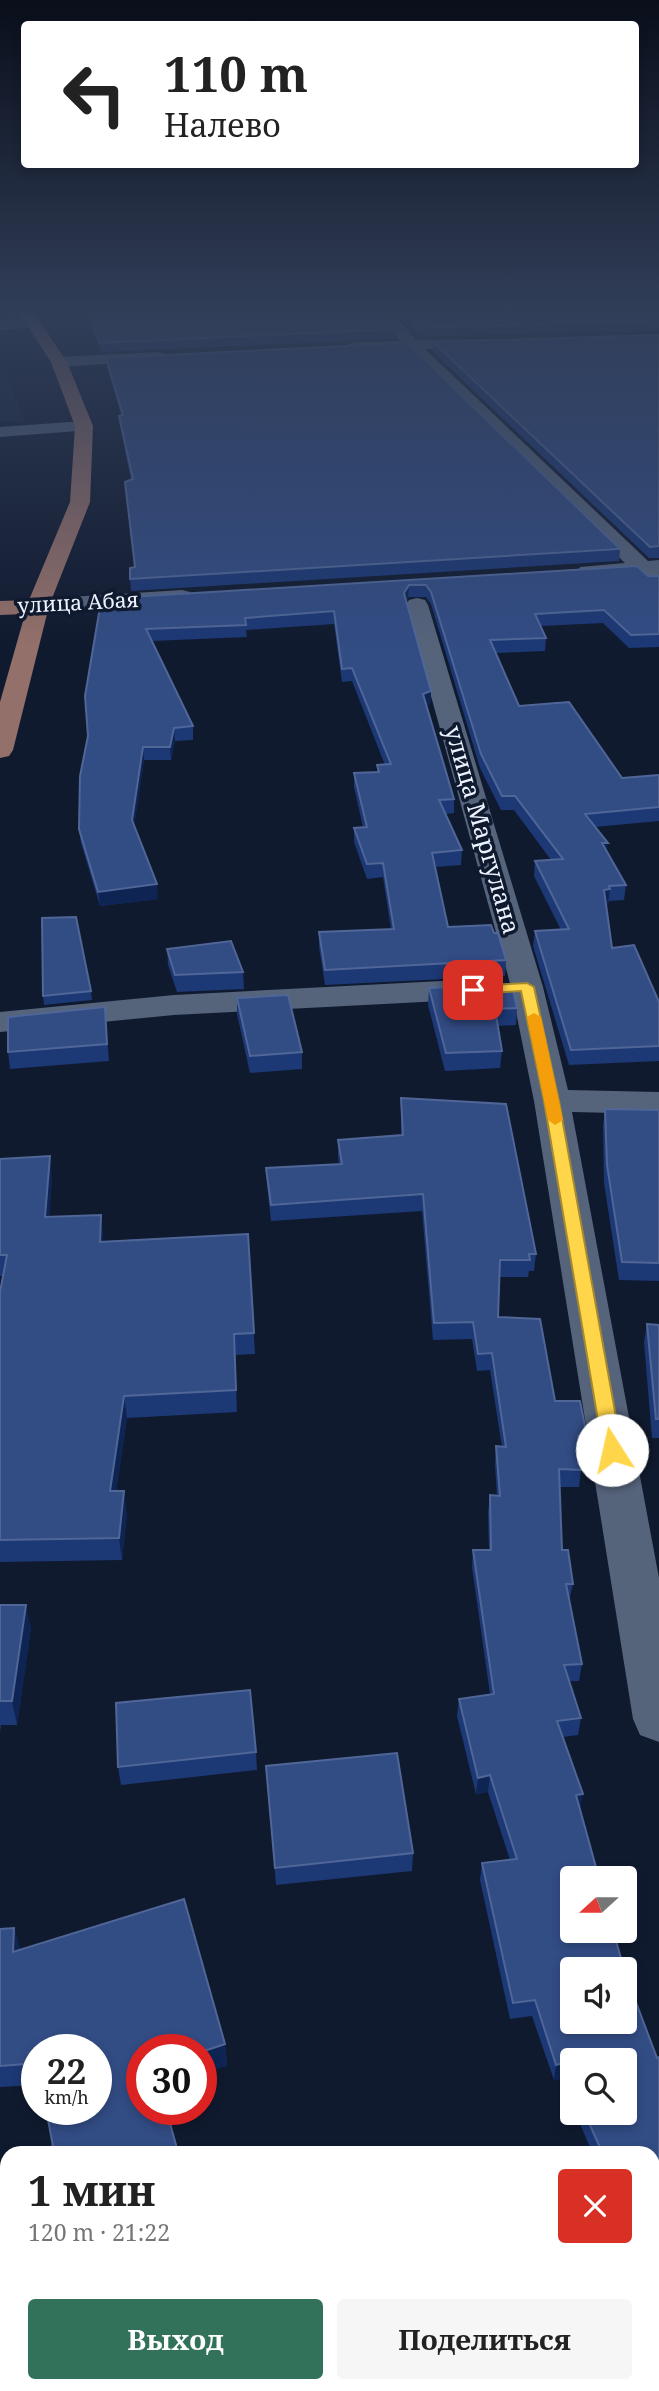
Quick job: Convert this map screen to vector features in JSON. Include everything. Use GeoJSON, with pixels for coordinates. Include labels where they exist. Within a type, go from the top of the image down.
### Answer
{"type":"FeatureCollection","features":[{"type":"Feature","properties":{"kind":"main road"},"geometry":{"type":"LineString","coordinates":[[0,750],[38,606],[80,502],[85,426]]}},
{"type":"Feature","properties":{"kind":"main road","name":"улица Абая"},"geometry":{"type":"LineString","coordinates":[[0,608],[38,606]]}},
{"type":"Feature","properties":{"kind":"street"},"geometry":{"type":"LineString","coordinates":[[498,425],[651,567],[659,584]]}},
{"type":"Feature","properties":{"kind":"street"},"geometry":{"type":"LineString","coordinates":[[0,432],[85,426]]}},
{"type":"Feature","properties":{"kind":"street"},"geometry":{"type":"LineString","coordinates":[[560,573],[651,567]]}},
{"type":"Feature","properties":{"kind":"street","name":"улица Абая"},"geometry":{"type":"LineString","coordinates":[[38,606],[203,596]]}},
{"type":"Feature","properties":{"kind":"street","name":"улица Маргулана"},"geometry":{"type":"LineString","coordinates":[[417,605],[527,987],[552,1101],[659,1719]]}},
{"type":"Feature","properties":{"kind":"street"},"geometry":{"type":"LineString","coordinates":[[0,1022],[174,1005],[527,987]]}},
{"type":"Feature","properties":{"kind":"street"},"geometry":{"type":"LineString","coordinates":[[552,1101],[659,1103]]}},
{"type":"Feature","properties":{"kind":"building"},"geometry":{"type":"Polygon","coordinates":[[[121,425],[491,425],[620,549],[130,579],[130,568],[135,567],[125,482],[133,479],[121,425]]]}},
{"type":"Feature","properties":{"kind":"building"},"geometry":{"type":"Polygon","coordinates":[[[520,425],[659,425],[659,546],[650,547],[520,425]]]}},
{"type":"Feature","properties":{"kind":"building"},"geometry":{"type":"Polygon","coordinates":[[[637,566],[648,576],[659,576],[659,634],[631,635],[604,610],[535,614],[546,638],[490,640],[519,706],[569,702],[622,778],[659,775],[659,807],[585,814],[608,843],[602,843],[626,885],[609,886],[610,889],[604,890],[612,948],[634,945],[659,1002],[659,1046],[571,1050],[535,931],[569,929],[535,861],[563,859],[515,796],[502,796],[481,754],[431,592],[426,585],[409,585],[404,593],[431,691],[423,694],[454,799],[439,800],[462,850],[432,853],[448,927],[491,925],[494,933],[498,933],[506,960],[325,970],[319,932],[394,929],[383,863],[367,864],[354,828],[367,827],[354,773],[379,772],[377,765],[391,764],[352,668],[342,669],[334,611],[245,618],[246,625],[146,629],[193,726],[174,728],[170,747],[143,747],[132,820],[157,884],[98,892],[79,829],[80,776],[88,736],[85,696],[100,607],[130,605],[130,597],[637,566]]]}},
{"type":"Feature","properties":{"kind":"building"},"geometry":{"type":"Polygon","coordinates":[[[76,917],[91,991],[43,996],[42,918],[76,917]]]}},
{"type":"Feature","properties":{"kind":"building"},"geometry":{"type":"Polygon","coordinates":[[[231,941],[243,972],[175,975],[167,949],[231,941]]]}},
{"type":"Feature","properties":{"kind":"building"},"geometry":{"type":"Polygon","coordinates":[[[512,984],[517,1008],[495,1009],[502,1051],[446,1053],[429,988],[512,984]]]}},
{"type":"Feature","properties":{"kind":"building"},"geometry":{"type":"Polygon","coordinates":[[[288,995],[302,1052],[250,1056],[237,998],[288,995]]]}},
{"type":"Feature","properties":{"kind":"building"},"geometry":{"type":"Polygon","coordinates":[[[105,1007],[107,1044],[8,1052],[8,1017],[105,1007]]]}},
{"type":"Feature","properties":{"kind":"building"},"geometry":{"type":"Polygon","coordinates":[[[401,1098],[506,1104],[536,1254],[529,1254],[530,1260],[500,1260],[498,1317],[540,1319],[555,1401],[580,1401],[587,1436],[578,1436],[581,1470],[559,1469],[562,1550],[568,1550],[573,1584],[566,1584],[582,1664],[564,1665],[581,1718],[557,1721],[583,1794],[576,1795],[596,1866],[560,1866],[560,1943],[617,1943],[621,1957],[560,1957],[560,2034],[637,2034],[637,2005],[657,2058],[659,2057],[659,2146],[599,2146],[590,2125],[637,2125],[637,2048],[560,2048],[560,2064],[556,2065],[535,2000],[513,2003],[482,1863],[517,1859],[490,1775],[478,1778],[459,1699],[494,1694],[473,1550],[491,1550],[490,1495],[500,1496],[496,1446],[506,1447],[492,1353],[478,1354],[473,1322],[434,1323],[423,1194],[271,1205],[266,1168],[342,1164],[338,1140],[403,1135],[401,1098]]]}},
{"type":"Feature","properties":{"kind":"building"},"geometry":{"type":"Polygon","coordinates":[[[605,1109],[659,1110],[659,1263],[622,1262],[607,1165],[605,1109]]]}},
{"type":"Feature","properties":{"kind":"building"},"geometry":{"type":"Polygon","coordinates":[[[50,1156],[45,1217],[101,1215],[100,1242],[248,1234],[254,1333],[234,1334],[236,1390],[124,1396],[110,1491],[124,1491],[119,1538],[0,1540],[0,1292],[7,1255],[0,1255],[0,1159],[50,1156]]]}},
{"type":"Feature","properties":{"kind":"building"},"geometry":{"type":"Polygon","coordinates":[[[647,1324],[659,1325],[659,1419],[656,1419],[647,1324]]]}},
{"type":"Feature","properties":{"kind":"building"},"geometry":{"type":"Polygon","coordinates":[[[0,1605],[26,1605],[12,1701],[0,1701],[0,1605]]]}},
{"type":"Feature","properties":{"kind":"building"},"geometry":{"type":"Polygon","coordinates":[[[250,1690],[256,1752],[118,1767],[116,1703],[250,1690]]]}},
{"type":"Feature","properties":{"kind":"building"},"geometry":{"type":"Polygon","coordinates":[[[397,1753],[413,1853],[275,1868],[266,1766],[397,1753]]]}},
{"type":"Feature","properties":{"kind":"building"},"geometry":{"type":"Polygon","coordinates":[[[184,1899],[225,2044],[217,2047],[217,2034],[126,2034],[126,2125],[170,2125],[176,2146],[53,2146],[49,2125],[112,2125],[112,2034],[21,2034],[21,2064],[0,2066],[0,1929],[14,1928],[13,1952],[184,1899]]]}},
{"type":"Feature","properties":{"kind":"slow traffic"},"geometry":{"type":"LineString","coordinates":[[534,1017],[555,1120]]}},
{"type":"Feature","properties":{"kind":"route"},"geometry":{"type":"LineString","coordinates":[[473,990],[527,987],[552,1101],[612,1450]]}}]}
